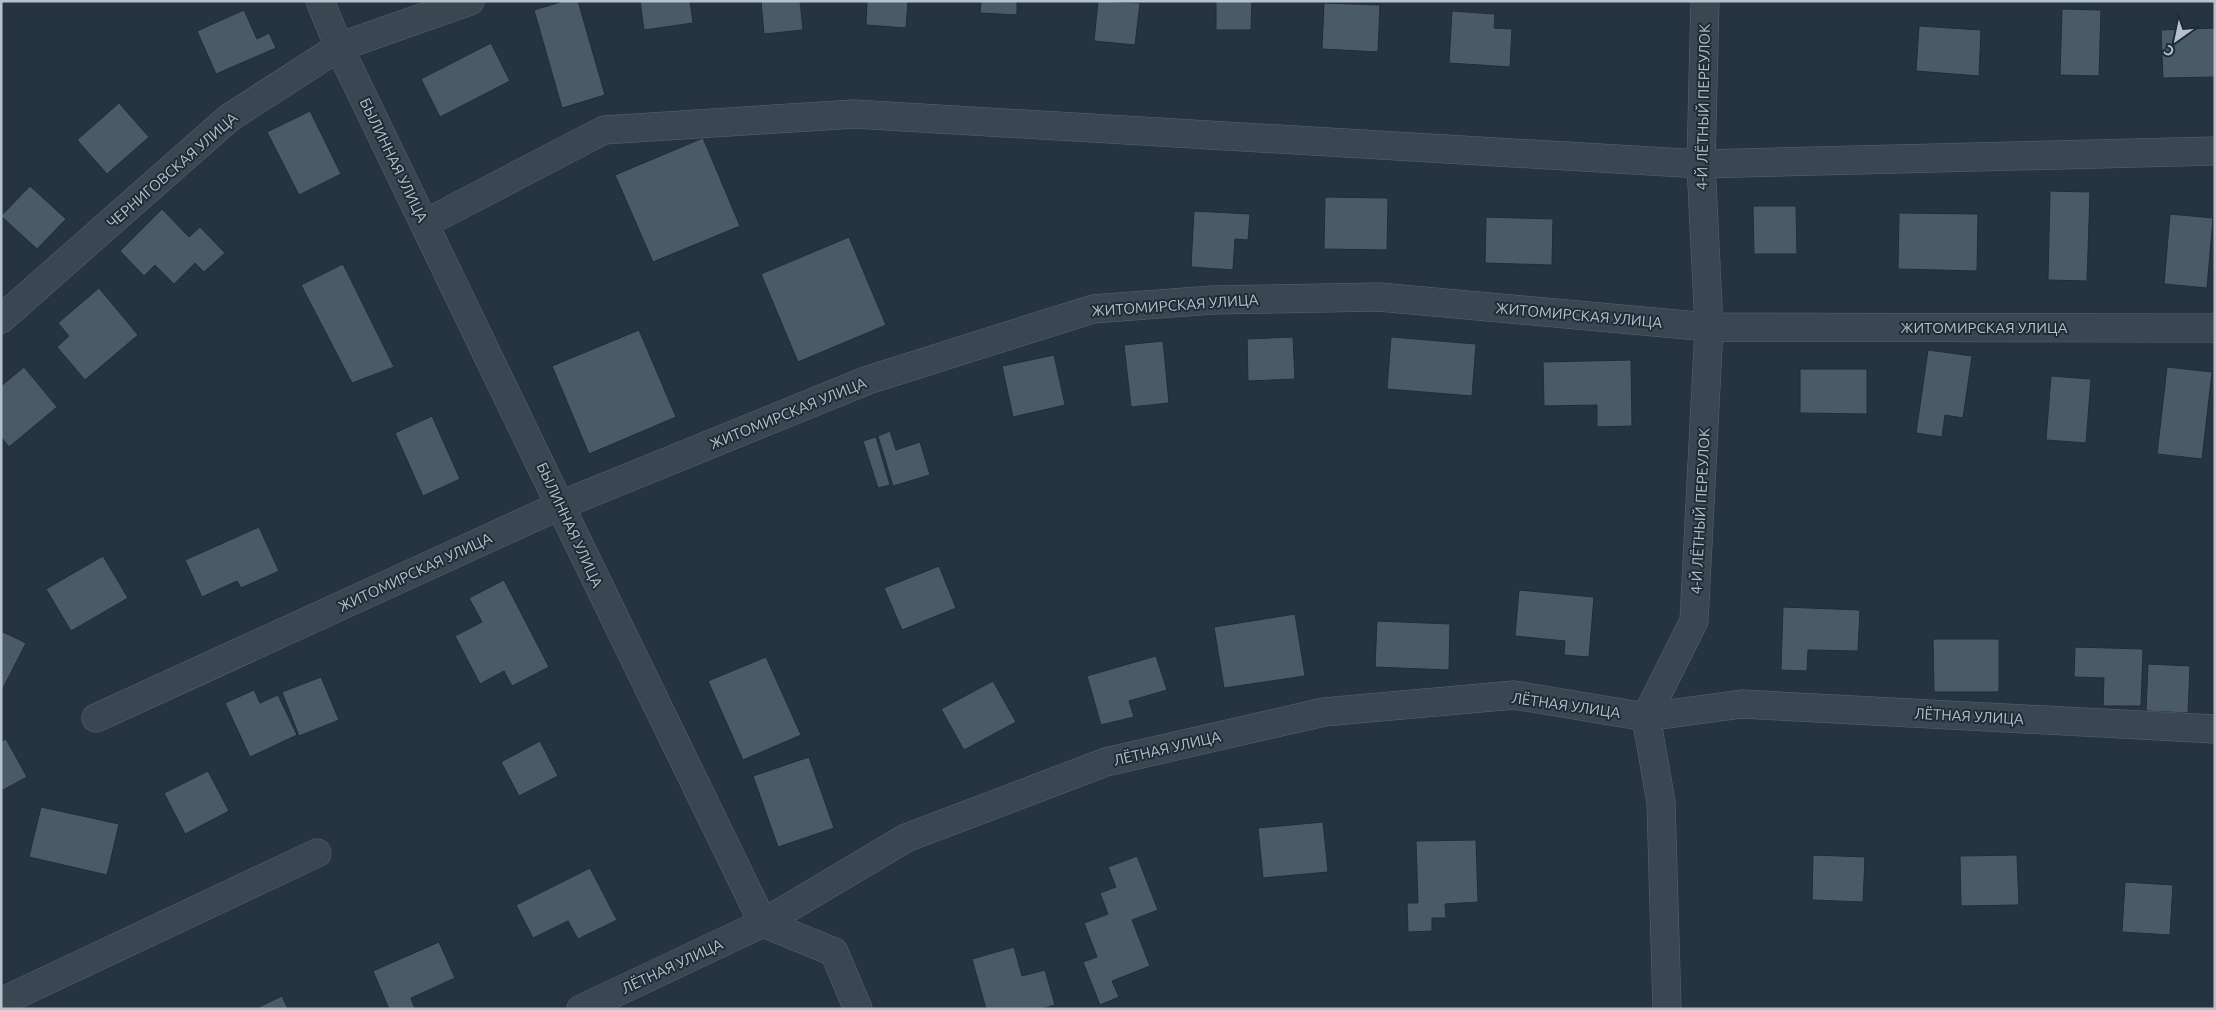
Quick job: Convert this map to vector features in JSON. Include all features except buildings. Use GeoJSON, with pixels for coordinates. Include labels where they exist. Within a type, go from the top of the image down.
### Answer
{"type":"FeatureCollection","features":[{"type":"Feature","properties":{"kind":"street","name":"БЫЛИННАЯ УЛИЦА"},"geometry":{"type":"LineString","coordinates":[[320,1],[339,47],[424,224],[763,923]]}},
{"type":"Feature","properties":{"kind":"street","name":"ЧЕРНИГОВСКАЯ УЛИЦА"},"geometry":{"type":"LineString","coordinates":[[1,319],[228,118],[339,47],[470,1]]}},
{"type":"Feature","properties":{"kind":"street","name":"4-Й ЛЁТНЫЙ ПЕРЕУЛОК"},"geometry":{"type":"LineString","coordinates":[[1646,717],[1694,620],[1708,326],[1701,164],[1704,1]]}},
{"type":"Feature","properties":{"kind":"street"},"geometry":{"type":"LineString","coordinates":[[424,224],[604,130],[854,114],[1701,164],[2215,151]]}},
{"type":"Feature","properties":{"kind":"street","name":"ЖИТОМИРСКАЯ УЛИЦА"},"geometry":{"type":"LineString","coordinates":[[96,718],[561,505],[868,380],[1093,309],[1212,300],[1379,297],[1708,326],[2215,328]]}},
{"type":"Feature","properties":{"kind":"street","name":"ЛЁТНАЯ УЛИЦА"},"geometry":{"type":"LineString","coordinates":[[581,1009],[763,923],[906,838],[1106,762],[1324,712],[1514,695],[1646,717],[1742,704],[2215,729]]}},
{"type":"Feature","properties":{"kind":"street"},"geometry":{"type":"LineString","coordinates":[[1646,717],[1661,802],[1667,1009]]}},
{"type":"Feature","properties":{"kind":"street"},"geometry":{"type":"LineString","coordinates":[[1,1002],[317,853]]}},
{"type":"Feature","properties":{"kind":"street"},"geometry":{"type":"LineString","coordinates":[[763,923],[834,952],[858,1009]]}}]}
